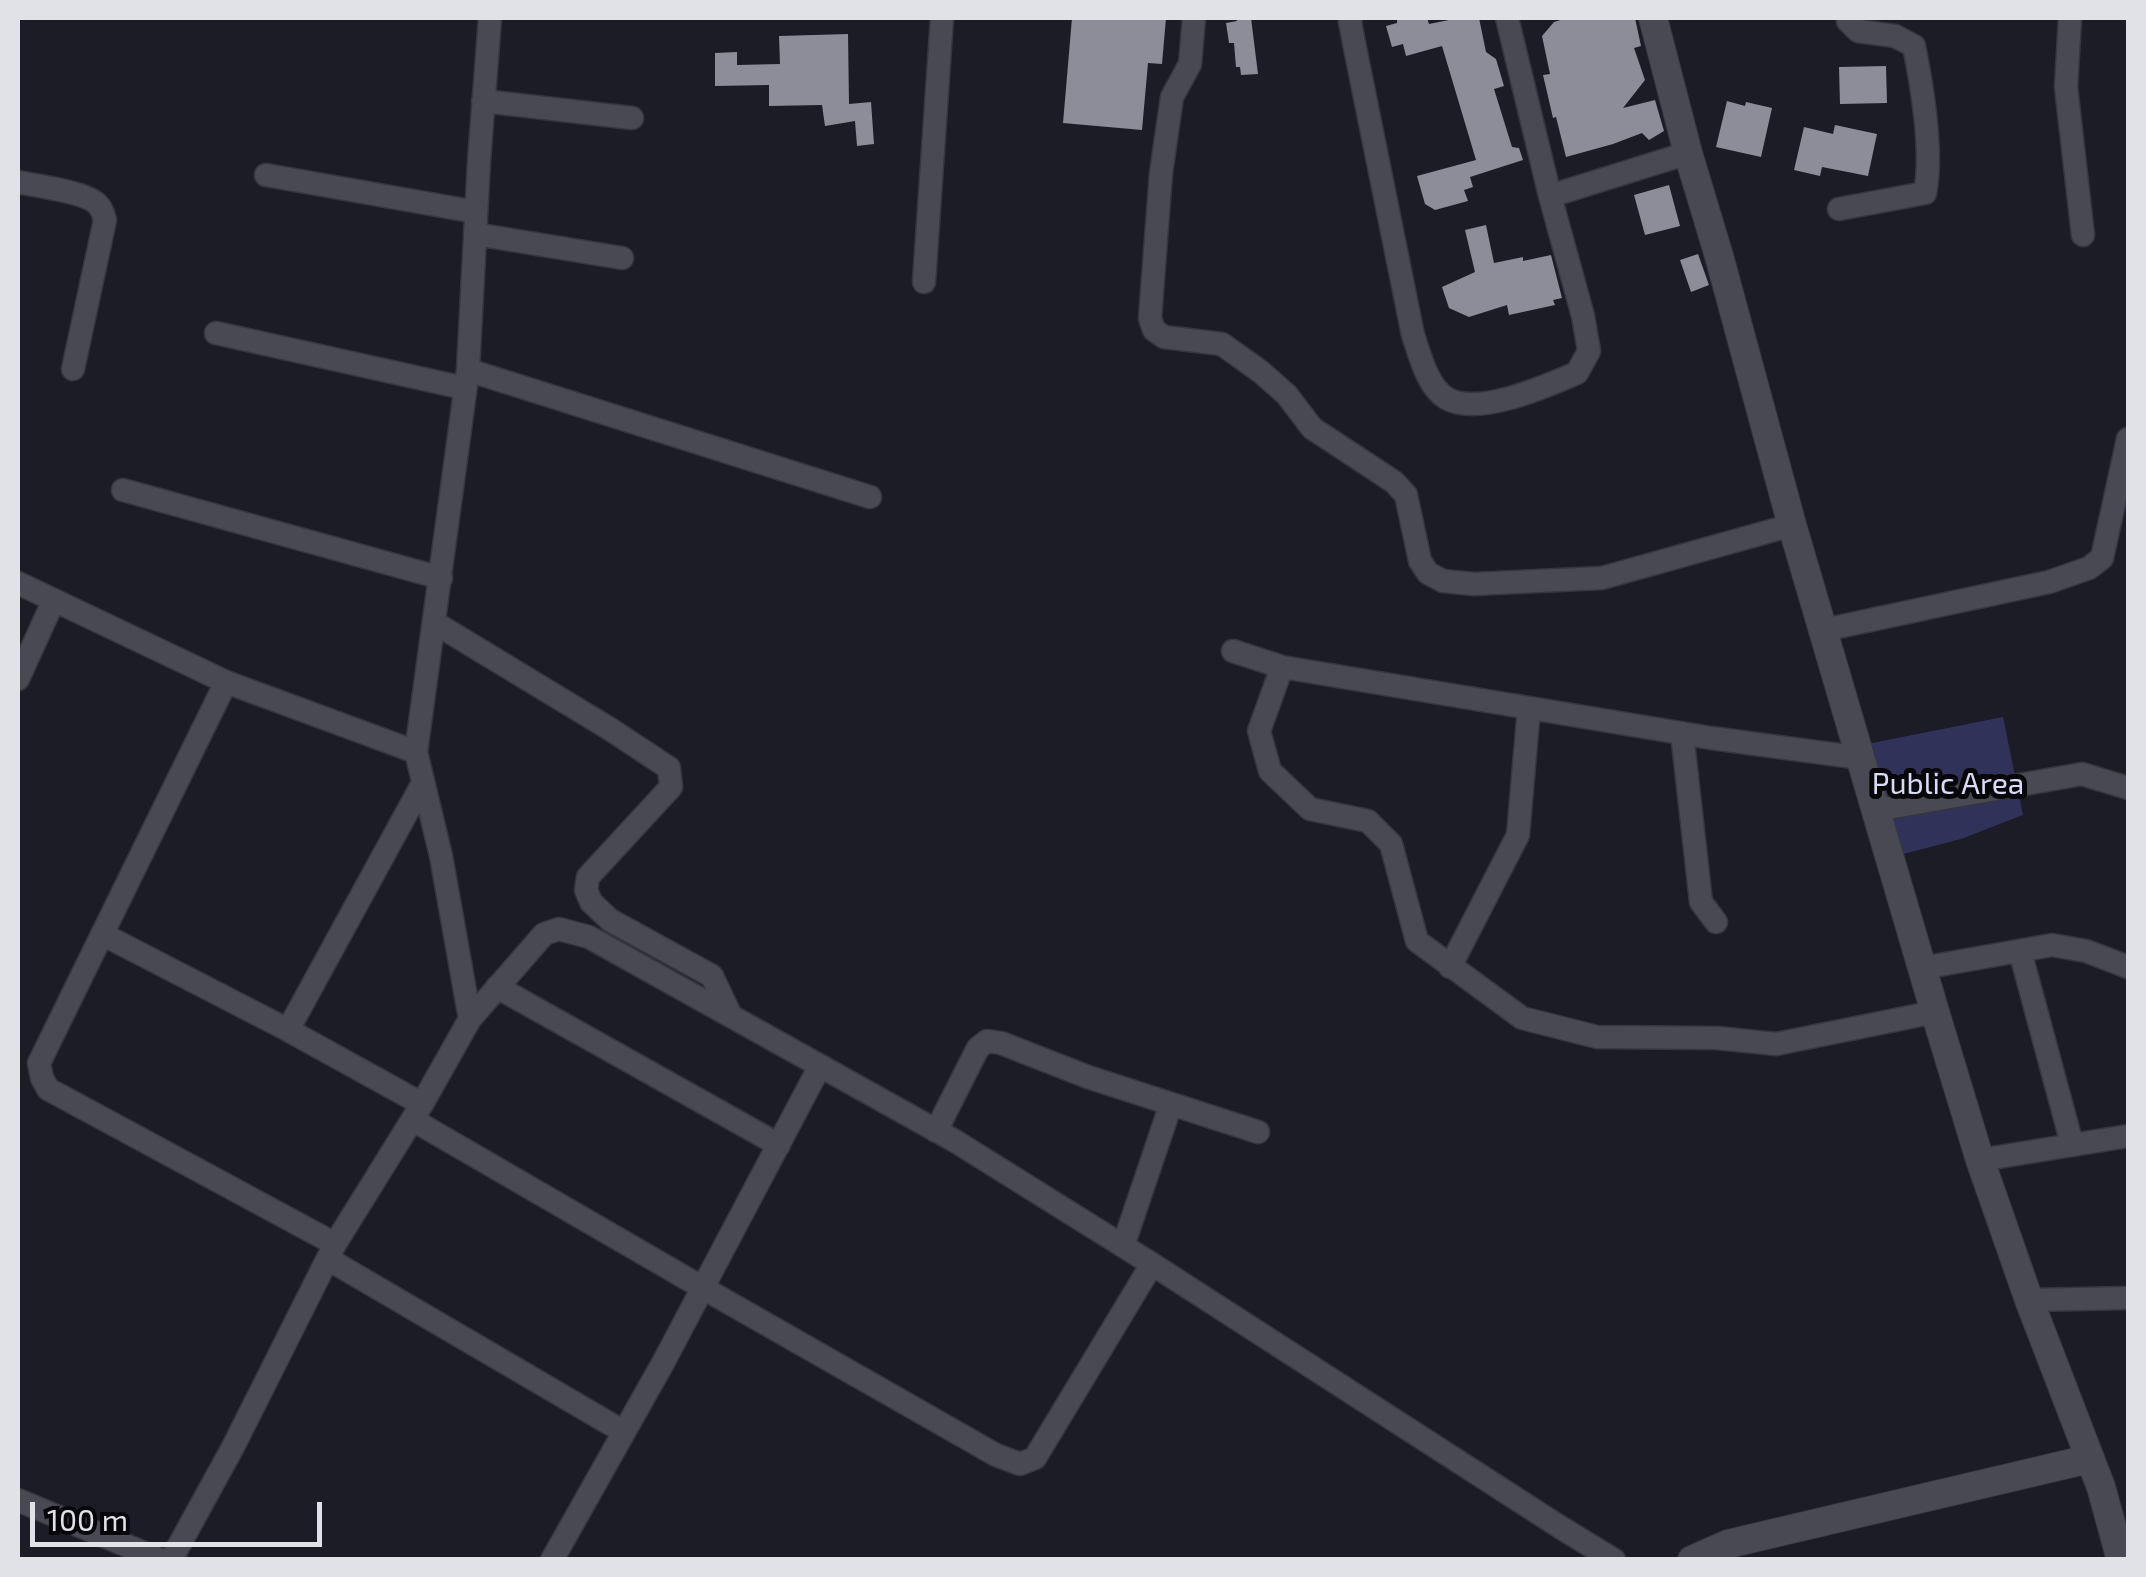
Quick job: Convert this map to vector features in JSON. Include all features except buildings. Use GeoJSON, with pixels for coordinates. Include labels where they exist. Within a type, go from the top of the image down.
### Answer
{"type":"FeatureCollection","features":[{"type":"Feature","properties":{"kind":"street"},"geometry":{"type":"LineString","coordinates":[[470,1019],[441,856],[416,752],[466,379],[490,18]]}},
{"type":"Feature","properties":{"kind":"street"},"geometry":{"type":"LineString","coordinates":[[924,282],[942,18]]}},
{"type":"Feature","properties":{"kind":"street"},"geometry":{"type":"LineString","coordinates":[[1194,18],[1190,64],[1172,97],[1161,172],[1150,318],[1154,330],[1164,338],[1222,344],[1286,394],[1312,428],[1394,482],[1406,496],[1420,561],[1428,573],[1442,581],[1474,584],[1602,578],[1792,525]]}},
{"type":"Feature","properties":{"kind":"street"},"geometry":{"type":"LineString","coordinates":[[1351,18],[1413,334],[1430,378],[1446,398],[1474,405],[1534,391],[1578,373],[1589,350],[1507,18]]}},
{"type":"Feature","properties":{"kind":"street"},"geometry":{"type":"LineString","coordinates":[[1653,18],[1792,525],[1980,1160],[2101,1487],[2122,1560]]}},
{"type":"Feature","properties":{"kind":"street"},"geometry":{"type":"LineString","coordinates":[[1839,209],[1925,193],[1928,176],[1922,83],[1914,46],[1895,36],[1858,31],[1848,18]]}},
{"type":"Feature","properties":{"kind":"street"},"geometry":{"type":"LineString","coordinates":[[2070,18],[2066,87],[2083,235]]}},
{"type":"Feature","properties":{"kind":"street"},"geometry":{"type":"LineString","coordinates":[[483,101],[632,118]]}},
{"type":"Feature","properties":{"kind":"street"},"geometry":{"type":"LineString","coordinates":[[1550,196],[1688,153]]}},
{"type":"Feature","properties":{"kind":"street"},"geometry":{"type":"LineString","coordinates":[[266,175],[622,258]]}},
{"type":"Feature","properties":{"kind":"street"},"geometry":{"type":"LineString","coordinates":[[18,182],[89,198],[103,213],[105,220],[74,370]]}},
{"type":"Feature","properties":{"kind":"street"},"geometry":{"type":"LineString","coordinates":[[216,332],[466,379],[870,497]]}},
{"type":"Feature","properties":{"kind":"street"},"geometry":{"type":"LineString","coordinates":[[1824,630],[2049,582],[2088,568],[2102,558],[2128,439]]}},
{"type":"Feature","properties":{"kind":"street"},"geometry":{"type":"LineString","coordinates":[[123,490],[441,578]]}},
{"type":"Feature","properties":{"kind":"street"},"geometry":{"type":"LineString","coordinates":[[18,584],[226,682],[416,752]]}},
{"type":"Feature","properties":{"kind":"street"},"geometry":{"type":"LineString","coordinates":[[18,679],[53,602]]}},
{"type":"Feature","properties":{"kind":"street"},"geometry":{"type":"LineString","coordinates":[[435,622],[669,768],[671,788],[588,877],[586,890],[591,902],[610,920],[712,976],[730,1016]]}},
{"type":"Feature","properties":{"kind":"street"},"geometry":{"type":"LineString","coordinates":[[1233,651],[1282,666],[1682,733],[1861,758]]}},
{"type":"Feature","properties":{"kind":"street"},"geometry":{"type":"LineString","coordinates":[[1282,666],[1259,731],[1270,771],[1310,808],[1368,821],[1390,844],[1418,941],[1522,1018],[1597,1036],[1717,1038],[1776,1044],[1935,1012]]}},
{"type":"Feature","properties":{"kind":"street"},"geometry":{"type":"LineString","coordinates":[[226,682],[39,1063],[42,1078],[48,1089],[332,1251],[624,1432]]}},
{"type":"Feature","properties":{"kind":"street"},"geometry":{"type":"LineString","coordinates":[[1450,968],[1518,836],[1529,708]]}},
{"type":"Feature","properties":{"kind":"street"},"geometry":{"type":"LineString","coordinates":[[1682,733],[1701,902],[1716,922]]}},
{"type":"Feature","properties":{"kind":"street"},"geometry":{"type":"LineString","coordinates":[[1876,810],[2082,774],[2128,788]]}},
{"type":"Feature","properties":{"kind":"street"},"geometry":{"type":"LineString","coordinates":[[288,1030],[422,782]]}},
{"type":"Feature","properties":{"kind":"street"},"geometry":{"type":"LineString","coordinates":[[171,1560],[332,1251],[470,1019],[544,934],[558,929],[589,938],[936,1130],[1614,1560]]}},
{"type":"Feature","properties":{"kind":"street"},"geometry":{"type":"LineString","coordinates":[[102,934],[288,1030],[703,1288],[996,1455],[1020,1464],[1036,1458],[1152,1264]]}},
{"type":"Feature","properties":{"kind":"street"},"geometry":{"type":"LineString","coordinates":[[1922,968],[2052,945],[2086,950],[2128,967]]}},
{"type":"Feature","properties":{"kind":"street"},"geometry":{"type":"LineString","coordinates":[[2020,951],[2072,1144]]}},
{"type":"Feature","properties":{"kind":"street"},"geometry":{"type":"LineString","coordinates":[[497,987],[779,1145]]}},
{"type":"Feature","properties":{"kind":"street"},"geometry":{"type":"LineString","coordinates":[[936,1130],[978,1048],[988,1041],[1258,1132]]}},
{"type":"Feature","properties":{"kind":"street"},"geometry":{"type":"LineString","coordinates":[[552,1560],[703,1288],[820,1066]]}},
{"type":"Feature","properties":{"kind":"street"},"geometry":{"type":"LineString","coordinates":[[1123,1246],[1172,1104]]}},
{"type":"Feature","properties":{"kind":"street"},"geometry":{"type":"LineString","coordinates":[[1980,1160],[2128,1136]]}},
{"type":"Feature","properties":{"kind":"street"},"geometry":{"type":"LineString","coordinates":[[2029,1300],[2128,1298]]}},
{"type":"Feature","properties":{"kind":"street"},"geometry":{"type":"LineString","coordinates":[[1692,1560],[1728,1544],[2088,1459]]}},
{"type":"Feature","properties":{"kind":"street"},"geometry":{"type":"LineString","coordinates":[[18,1500],[160,1560]]}},
{"type":"Feature","properties":{"kind":"green space","name":"Public Area"},"geometry":{"type":"Polygon","coordinates":[[[2003,717],[2023,815],[1961,839],[1892,857],[1867,744],[2003,717]]]}}]}
